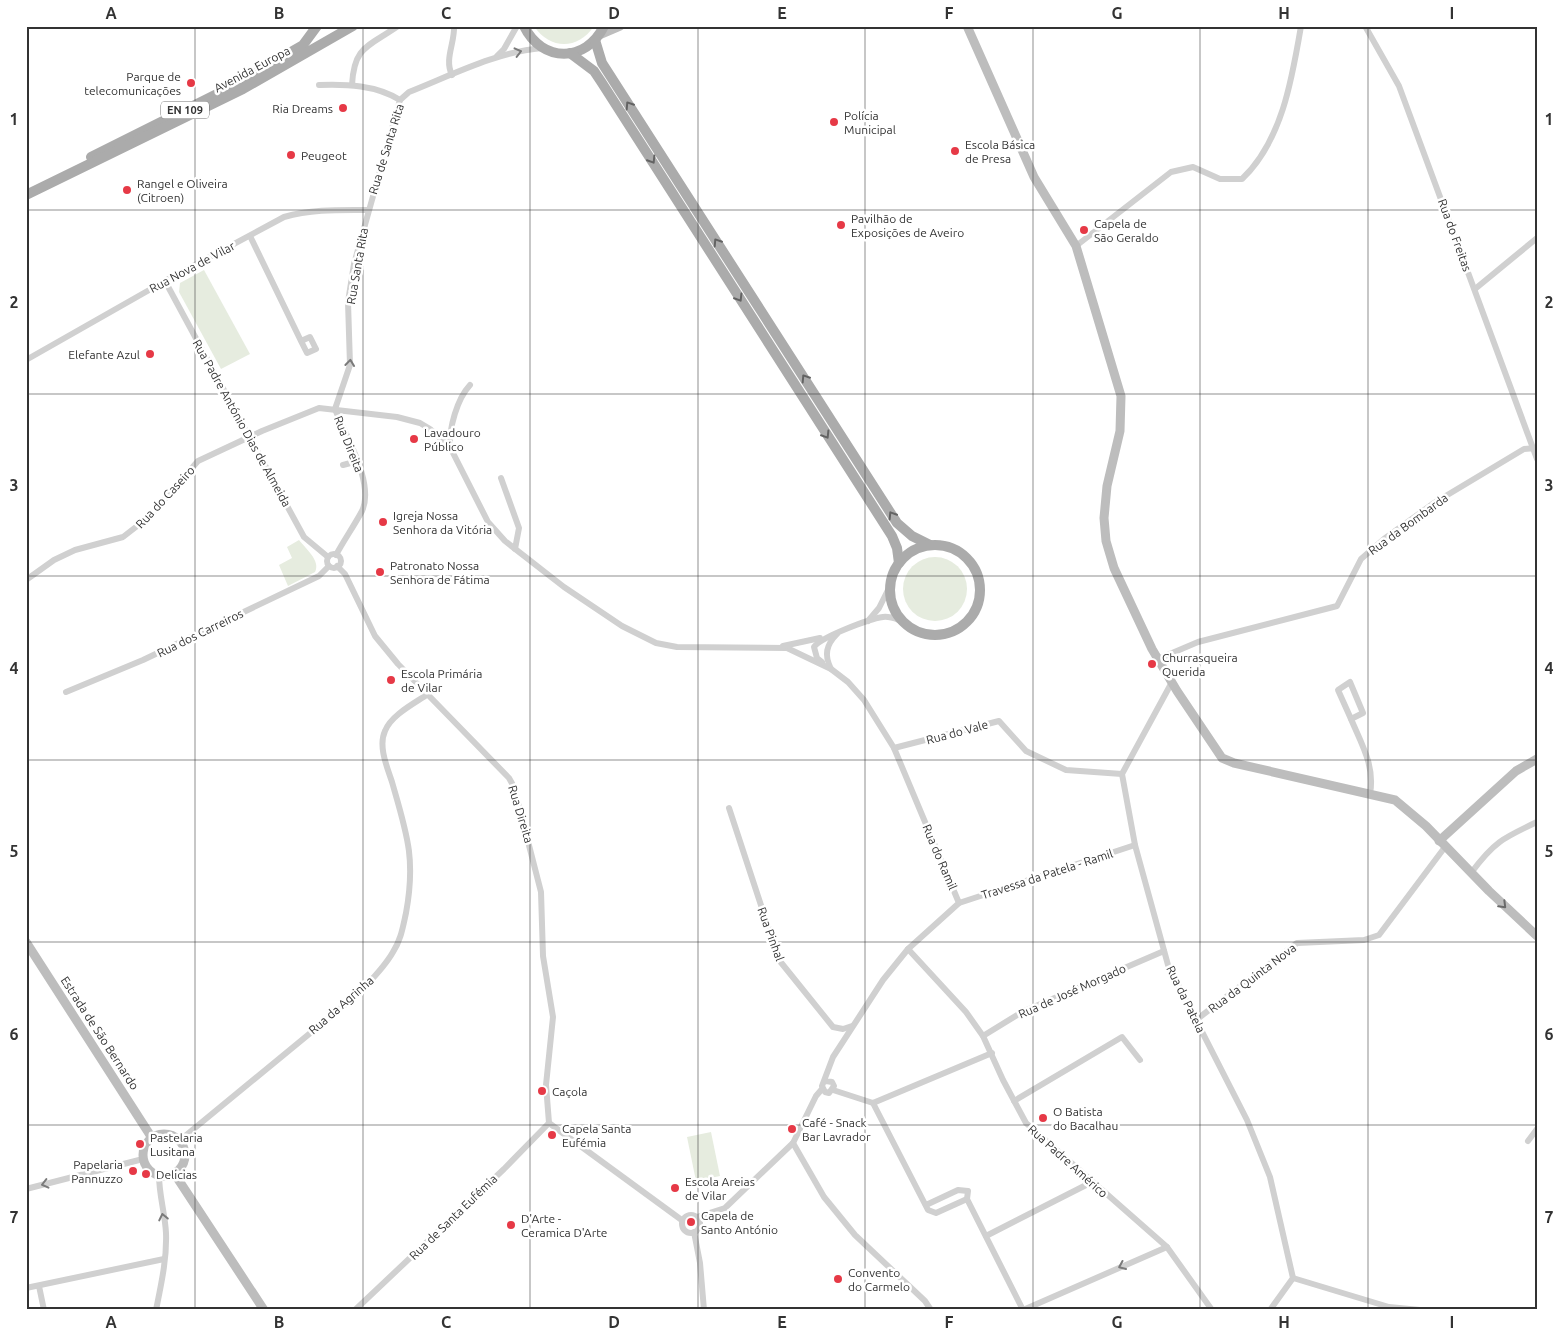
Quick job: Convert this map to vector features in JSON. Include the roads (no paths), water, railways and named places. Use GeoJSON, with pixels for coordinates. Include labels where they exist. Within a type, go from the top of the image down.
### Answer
{"type":"FeatureCollection","features":[{"type":"Feature","properties":{"kind":"main road"},"geometry":{"type":"LineString","coordinates":[[234,86],[303,45],[317,26]]}},
{"type":"Feature","properties":{"kind":"main road","name":"Avenida Europa"},"geometry":{"type":"LineString","coordinates":[[26,189],[234,86],[340,26]]}},
{"type":"Feature","properties":{"kind":"main road","name":"Avenida Europa"},"geometry":{"type":"LineString","coordinates":[[26,195],[243,89],[352,26]]}},
{"type":"Feature","properties":{"kind":"main road"},"geometry":{"type":"LineString","coordinates":[[524,26],[535,42],[551,52],[570,53],[579,51],[599,34]]}},
{"type":"Feature","properties":{"kind":"main road"},"geometry":{"type":"LineString","coordinates":[[599,34],[602,63],[897,523],[912,536],[930,545],[953,549],[972,564],[978,574],[979,601],[974,614],[965,624],[953,632],[940,635],[926,634],[913,630],[902,622],[894,610],[890,586],[899,562],[908,554],[930,545]]}},
{"type":"Feature","properties":{"kind":"main road"},"geometry":{"type":"LineString","coordinates":[[570,53],[594,71],[602,82],[889,530],[897,548],[899,562]]}},
{"type":"Feature","properties":{"kind":"street"},"geometry":{"type":"LineString","coordinates":[[352,85],[354,62],[360,52],[398,26]]}},
{"type":"Feature","properties":{"kind":"street"},"geometry":{"type":"LineString","coordinates":[[452,75],[449,70],[449,57],[454,36],[454,26]]}},
{"type":"Feature","properties":{"kind":"street"},"geometry":{"type":"LineString","coordinates":[[494,59],[504,49],[517,26]]}},
{"type":"Feature","properties":{"kind":"street"},"geometry":{"type":"LineString","coordinates":[[599,34],[620,26]]}},
{"type":"Feature","properties":{"kind":"street"},"geometry":{"type":"LineString","coordinates":[[967,26],[1034,177],[1076,246],[1121,396],[1120,431],[1107,486],[1104,518],[1106,541],[1114,568],[1128,602],[1172,682],[1222,758],[1234,763],[1395,800],[1408,809],[1537,936]]}},
{"type":"Feature","properties":{"kind":"street"},"geometry":{"type":"LineString","coordinates":[[1076,246],[1171,172],[1193,167],[1220,179],[1242,179],[1256,165],[1284,106],[1295,64],[1300,26]]}},
{"type":"Feature","properties":{"kind":"street","name":"Rua do Freitas"},"geometry":{"type":"LineString","coordinates":[[1365,26],[1398,86],[1475,289],[1514,401],[1535,448],[1537,459]]}},
{"type":"Feature","properties":{"kind":"street","name":"Rua de Santa Rita"},"geometry":{"type":"LineString","coordinates":[[368,210],[391,138],[400,100],[409,92],[494,59],[520,50],[542,48]]}},
{"type":"Feature","properties":{"kind":"street"},"geometry":{"type":"LineString","coordinates":[[319,85],[352,85],[377,90],[400,100]]}},
{"type":"Feature","properties":{"kind":"street","name":"Rua Nova de Vilar"},"geometry":{"type":"LineString","coordinates":[[26,360],[165,281],[284,217],[304,212],[368,210]]}},
{"type":"Feature","properties":{"kind":"street","name":"Rua Santa Rita"},"geometry":{"type":"LineString","coordinates":[[335,409],[350,365],[348,302],[354,264],[368,210]]}},
{"type":"Feature","properties":{"kind":"street"},"geometry":{"type":"LineString","coordinates":[[250,236],[301,341]]}},
{"type":"Feature","properties":{"kind":"street"},"geometry":{"type":"LineString","coordinates":[[1475,289],[1537,238]]}},
{"type":"Feature","properties":{"kind":"street","name":"Rua Padre António Dias de Almeida"},"geometry":{"type":"LineString","coordinates":[[165,281],[304,537],[328,557]]}},
{"type":"Feature","properties":{"kind":"street"},"geometry":{"type":"LineString","coordinates":[[470,385],[464,391],[451,429],[450,447],[488,522],[515,549],[564,587],[622,626],[656,643],[689,647],[779,647],[838,633],[884,617],[902,622]]}},
{"type":"Feature","properties":{"kind":"street","name":"Rua do Caseiro"},"geometry":{"type":"LineString","coordinates":[[26,580],[54,560],[75,550],[123,537],[137,528],[198,461],[235,443],[319,408],[396,417],[420,423],[450,447]]}},
{"type":"Feature","properties":{"kind":"street","name":"Rua Direita"},"geometry":{"type":"LineString","coordinates":[[335,409],[358,461],[365,490],[363,510],[336,555]]}},
{"type":"Feature","properties":{"kind":"street","name":"Rua da Bombarda"},"geometry":{"type":"LineString","coordinates":[[1158,659],[1198,642],[1337,606],[1361,559],[1384,539],[1434,503],[1524,449],[1535,448]]}},
{"type":"Feature","properties":{"kind":"street"},"geometry":{"type":"LineString","coordinates":[[343,466],[358,461]]}},
{"type":"Feature","properties":{"kind":"street"},"geometry":{"type":"LineString","coordinates":[[501,478],[519,528],[515,549]]}},
{"type":"Feature","properties":{"kind":"street"},"geometry":{"type":"LineString","coordinates":[[336,555],[340,560],[337,566],[329,566],[328,557],[336,555]]}},
{"type":"Feature","properties":{"kind":"street","name":"Rua dos Carreiros"},"geometry":{"type":"LineString","coordinates":[[66,692],[184,641],[319,576],[329,566]]}},
{"type":"Feature","properties":{"kind":"street","name":"Rua Direita"},"geometry":{"type":"LineString","coordinates":[[337,566],[345,574],[374,636],[398,664],[512,782],[540,880],[543,956],[553,1017],[546,1085],[549,1123]]}},
{"type":"Feature","properties":{"kind":"street"},"geometry":{"type":"LineString","coordinates":[[868,621],[879,608],[890,586]]}},
{"type":"Feature","properties":{"kind":"street"},"geometry":{"type":"LineString","coordinates":[[831,669],[826,658],[827,648],[838,633]]}},
{"type":"Feature","properties":{"kind":"street"},"geometry":{"type":"LineString","coordinates":[[829,635],[817,642],[814,647],[817,658],[831,669]]}},
{"type":"Feature","properties":{"kind":"street"},"geometry":{"type":"LineString","coordinates":[[779,647],[797,652],[831,669]]}},
{"type":"Feature","properties":{"kind":"street","name":"Rua do Ramil"},"geometry":{"type":"LineString","coordinates":[[826,1081],[833,1056],[883,980],[908,949],[959,903],[894,748],[864,700],[848,682],[831,669]]}},
{"type":"Feature","properties":{"kind":"street"},"geometry":{"type":"LineString","coordinates":[[1122,774],[1172,682]]}},
{"type":"Feature","properties":{"kind":"street"},"geometry":{"type":"LineString","coordinates":[[1351,719],[1363,714],[1350,682],[1338,690],[1371,767],[1373,779],[1370,794]]}},
{"type":"Feature","properties":{"kind":"street","name":"Rua da Agrinha"},"geometry":{"type":"LineString","coordinates":[[179,1140],[359,993],[385,966],[395,950],[402,934],[411,884],[411,857],[406,830],[385,761],[382,739],[390,722],[428,694]]}},
{"type":"Feature","properties":{"kind":"street","name":"Rua do Vale"},"geometry":{"type":"LineString","coordinates":[[894,748],[999,721],[1026,751],[1066,770],[1122,774]]}},
{"type":"Feature","properties":{"kind":"street"},"geometry":{"type":"LineString","coordinates":[[1442,844],[1516,771],[1537,759]]}},
{"type":"Feature","properties":{"kind":"street","name":"Rua da Patela"},"geometry":{"type":"LineString","coordinates":[[1122,774],[1135,845],[1168,965],[1247,1120],[1270,1177],[1293,1278]]}},
{"type":"Feature","properties":{"kind":"street","name":"Rua Pinhal"},"geometry":{"type":"LineString","coordinates":[[728,808],[779,960],[833,1027],[843,1029],[852,1026]]}},
{"type":"Feature","properties":{"kind":"street"},"geometry":{"type":"LineString","coordinates":[[1472,873],[1488,850],[1500,840],[1537,822]]}},
{"type":"Feature","properties":{"kind":"street","name":"Rua da Quinta Nova"},"geometry":{"type":"LineString","coordinates":[[1196,1020],[1297,943],[1364,940],[1378,935],[1442,844]]}},
{"type":"Feature","properties":{"kind":"street","name":"Travessa da Patela - Ramil"},"geometry":{"type":"LineString","coordinates":[[959,903],[1135,845]]}},
{"type":"Feature","properties":{"kind":"street","name":"Estrada de São Bernardo"},"geometry":{"type":"LineString","coordinates":[[26,942],[152,1138]]}},
{"type":"Feature","properties":{"kind":"street","name":"Rua Padre Américo"},"geometry":{"type":"LineString","coordinates":[[908,949],[966,1012],[983,1036],[1026,1123],[1167,1247],[1212,1310]]}},
{"type":"Feature","properties":{"kind":"street","name":"Rua de José Morgado"},"geometry":{"type":"LineString","coordinates":[[983,1036],[1022,1012],[1164,951]]}},
{"type":"Feature","properties":{"kind":"street"},"geometry":{"type":"LineString","coordinates":[[1014,1101],[1122,1037],[1140,1060]]}},
{"type":"Feature","properties":{"kind":"street"},"geometry":{"type":"LineString","coordinates":[[822,1090],[829,1093],[833,1090],[873,1102],[992,1053]]}},
{"type":"Feature","properties":{"kind":"street"},"geometry":{"type":"LineString","coordinates":[[683,1221],[689,1215],[697,1217],[725,1208],[793,1143],[816,1096],[822,1090],[822,1084],[826,1081],[832,1082],[833,1090]]}},
{"type":"Feature","properties":{"kind":"street"},"geometry":{"type":"LineString","coordinates":[[873,1102],[928,1210],[936,1213],[967,1199]]}},
{"type":"Feature","properties":{"kind":"street"},"geometry":{"type":"LineString","coordinates":[[549,1123],[683,1221],[685,1230],[694,1232]]}},
{"type":"Feature","properties":{"kind":"street","name":"Rua de Santa Eufémia"},"geometry":{"type":"LineString","coordinates":[[355,1310],[504,1169],[549,1123]]}},
{"type":"Feature","properties":{"kind":"street"},"geometry":{"type":"LineString","coordinates":[[1528,1141],[1537,1129]]}},
{"type":"Feature","properties":{"kind":"street"},"geometry":{"type":"LineString","coordinates":[[163,1134],[179,1140],[183,1146],[184,1158],[174,1174],[159,1175],[149,1169],[143,1159],[144,1147],[152,1138],[163,1134]]}},
{"type":"Feature","properties":{"kind":"street"},"geometry":{"type":"LineString","coordinates":[[793,1143],[824,1197],[855,1235],[925,1301],[931,1310]]}},
{"type":"Feature","properties":{"kind":"street"},"geometry":{"type":"LineString","coordinates":[[26,1189],[143,1159]]}},
{"type":"Feature","properties":{"kind":"street"},"geometry":{"type":"LineString","coordinates":[[174,1174],[264,1310]]}},
{"type":"Feature","properties":{"kind":"street"},"geometry":{"type":"LineString","coordinates":[[156,1310],[166,1232],[160,1199],[159,1175]]}},
{"type":"Feature","properties":{"kind":"street"},"geometry":{"type":"LineString","coordinates":[[986,1236],[1092,1182]]}},
{"type":"Feature","properties":{"kind":"street"},"geometry":{"type":"LineString","coordinates":[[926,1205],[958,1190],[968,1191],[967,1199],[1023,1310],[1167,1247]]}},
{"type":"Feature","properties":{"kind":"street"},"geometry":{"type":"LineString","coordinates":[[697,1217],[700,1224],[694,1232],[700,1263],[704,1310]]}},
{"type":"Feature","properties":{"kind":"street"},"geometry":{"type":"LineString","coordinates":[[26,1288],[164,1259]]}},
{"type":"Feature","properties":{"kind":"street"},"geometry":{"type":"LineString","coordinates":[[1270,1310],[1293,1278],[1389,1307],[1420,1310]]}},
{"type":"Feature","properties":{"kind":"street"},"geometry":{"type":"LineString","coordinates":[[39,1286],[44,1310]]}},
{"type":"Feature","properties":{"kind":"place","name":"Parque de telecomunicações"},"geometry":{"type":"Point","coordinates":[191,83]}},
{"type":"Feature","properties":{"kind":"place","name":"Ria Dreams"},"geometry":{"type":"Point","coordinates":[343,108]}},
{"type":"Feature","properties":{"kind":"place","name":"Polícia Municipal"},"geometry":{"type":"Point","coordinates":[834,122]}},
{"type":"Feature","properties":{"kind":"place","name":"Escola Básica de Presa"},"geometry":{"type":"Point","coordinates":[955,151]}},
{"type":"Feature","properties":{"kind":"place","name":"Peugeot"},"geometry":{"type":"Point","coordinates":[291,155]}},
{"type":"Feature","properties":{"kind":"place","name":"Rangel e Oliveira (Citroen)"},"geometry":{"type":"Point","coordinates":[127,190]}},
{"type":"Feature","properties":{"kind":"place","name":"Pavilhão de Exposições de Aveiro"},"geometry":{"type":"Point","coordinates":[841,225]}},
{"type":"Feature","properties":{"kind":"place","name":"Capela de São Geraldo"},"geometry":{"type":"Point","coordinates":[1084,230]}},
{"type":"Feature","properties":{"kind":"place","name":"Elefante Azul"},"geometry":{"type":"Point","coordinates":[150,354]}},
{"type":"Feature","properties":{"kind":"place","name":"Lavadouro Público"},"geometry":{"type":"Point","coordinates":[414,439]}},
{"type":"Feature","properties":{"kind":"place","name":"Igreja Nossa Senhora da Vitória"},"geometry":{"type":"Point","coordinates":[383,522]}},
{"type":"Feature","properties":{"kind":"place","name":"Patronato Nossa Senhora de Fátima"},"geometry":{"type":"Point","coordinates":[380,572]}},
{"type":"Feature","properties":{"kind":"place","name":"Churrasqueira Querida"},"geometry":{"type":"Point","coordinates":[1152,664]}},
{"type":"Feature","properties":{"kind":"place","name":"Escola Primária de Vilar"},"geometry":{"type":"Point","coordinates":[391,680]}},
{"type":"Feature","properties":{"kind":"place","name":"Caçola"},"geometry":{"type":"Point","coordinates":[542,1091]}},
{"type":"Feature","properties":{"kind":"place","name":"O Batista do Bacalhau"},"geometry":{"type":"Point","coordinates":[1043,1118]}},
{"type":"Feature","properties":{"kind":"place","name":"Café - Snack Bar Lavrador"},"geometry":{"type":"Point","coordinates":[792,1129]}},
{"type":"Feature","properties":{"kind":"place","name":"Capela Santa Eufémia"},"geometry":{"type":"Point","coordinates":[552,1135]}},
{"type":"Feature","properties":{"kind":"place","name":"Pastelaria Lusitana"},"geometry":{"type":"Point","coordinates":[140,1144]}},
{"type":"Feature","properties":{"kind":"place","name":"Papelaria Pannuzzo"},"geometry":{"type":"Point","coordinates":[133,1171]}},
{"type":"Feature","properties":{"kind":"place","name":"Delicias"},"geometry":{"type":"Point","coordinates":[146,1174]}},
{"type":"Feature","properties":{"kind":"place","name":"Escola Areias de Vilar"},"geometry":{"type":"Point","coordinates":[675,1188]}},
{"type":"Feature","properties":{"kind":"place","name":"Capela de Santo António"},"geometry":{"type":"Point","coordinates":[691,1222]}},
{"type":"Feature","properties":{"kind":"place","name":"D'Arte - Ceramica D'Arte"},"geometry":{"type":"Point","coordinates":[511,1225]}},
{"type":"Feature","properties":{"kind":"place","name":"Convento do Carmelo"},"geometry":{"type":"Point","coordinates":[838,1279]}}]}
